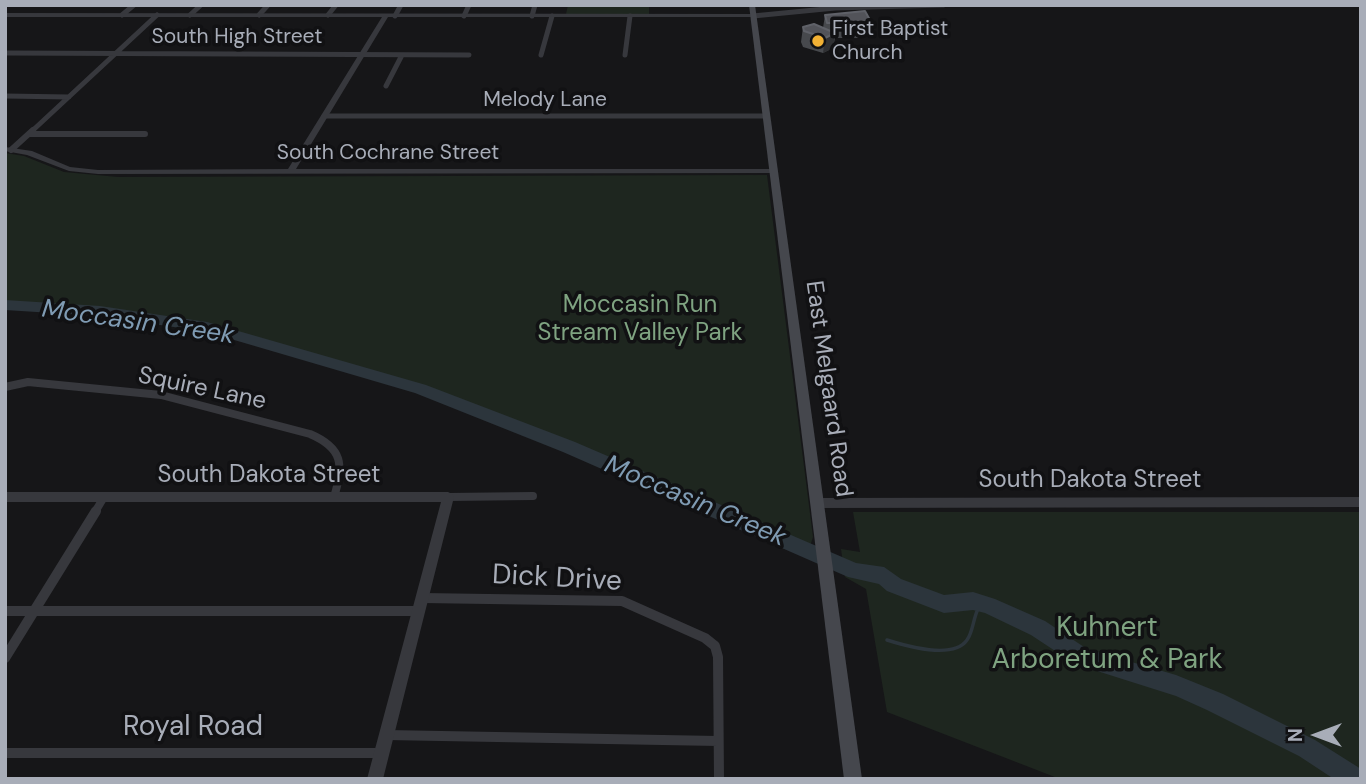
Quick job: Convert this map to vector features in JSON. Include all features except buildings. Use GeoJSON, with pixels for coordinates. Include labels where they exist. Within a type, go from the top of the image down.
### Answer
{"type":"FeatureCollection","features":[{"type":"Feature","properties":{"kind":"main road","name":"East Melgaard Road"},"geometry":{"type":"LineString","coordinates":[[752,5],[853,779]]}},
{"type":"Feature","properties":{"kind":"street"},"geometry":{"type":"LineString","coordinates":[[122,15],[134,5]]}},
{"type":"Feature","properties":{"kind":"street"},"geometry":{"type":"LineString","coordinates":[[190,15],[201,5]]}},
{"type":"Feature","properties":{"kind":"street"},"geometry":{"type":"LineString","coordinates":[[259,15],[268,5]]}},
{"type":"Feature","properties":{"kind":"street"},"geometry":{"type":"LineString","coordinates":[[328,15],[336,5]]}},
{"type":"Feature","properties":{"kind":"street"},"geometry":{"type":"LineString","coordinates":[[395,16],[401,5]]}},
{"type":"Feature","properties":{"kind":"street"},"geometry":{"type":"LineString","coordinates":[[464,16],[469,5]]}},
{"type":"Feature","properties":{"kind":"street"},"geometry":{"type":"LineString","coordinates":[[532,16],[535,5]]}},
{"type":"Feature","properties":{"kind":"street"},"geometry":{"type":"LineString","coordinates":[[5,15],[753,16],[813,8],[943,5]]}},
{"type":"Feature","properties":{"kind":"street"},"geometry":{"type":"LineString","coordinates":[[8,150],[29,134],[157,15]]}},
{"type":"Feature","properties":{"kind":"street"},"geometry":{"type":"LineString","coordinates":[[290,171],[386,16]]}},
{"type":"Feature","properties":{"kind":"street"},"geometry":{"type":"LineString","coordinates":[[541,55],[552,16]]}},
{"type":"Feature","properties":{"kind":"street"},"geometry":{"type":"LineString","coordinates":[[625,55],[629,16]]}},
{"type":"Feature","properties":{"kind":"street","name":"South High Street"},"geometry":{"type":"LineString","coordinates":[[5,53],[469,55]]}},
{"type":"Feature","properties":{"kind":"street"},"geometry":{"type":"LineString","coordinates":[[386,86],[402,55]]}},
{"type":"Feature","properties":{"kind":"street"},"geometry":{"type":"LineString","coordinates":[[5,96],[69,97]]}},
{"type":"Feature","properties":{"kind":"street","name":"Melody Lane"},"geometry":{"type":"LineString","coordinates":[[324,116],[767,116]]}},
{"type":"Feature","properties":{"kind":"street"},"geometry":{"type":"LineString","coordinates":[[29,134],[145,134]]}},
{"type":"Feature","properties":{"kind":"street","name":"South Cochrane Street"},"geometry":{"type":"LineString","coordinates":[[8,150],[81,171],[774,171]]}},
{"type":"Feature","properties":{"kind":"street","name":"Squire Lane"},"geometry":{"type":"LineString","coordinates":[[5,387],[28,382],[161,395],[310,433],[329,443],[339,456],[341,475],[334,497]]}},
{"type":"Feature","properties":{"kind":"street","name":"South Dakota Street"},"geometry":{"type":"LineString","coordinates":[[5,497],[533,496]]}},
{"type":"Feature","properties":{"kind":"street"},"geometry":{"type":"LineString","coordinates":[[5,658],[104,497]]}},
{"type":"Feature","properties":{"kind":"street"},"geometry":{"type":"LineString","coordinates":[[375,779],[448,497]]}},
{"type":"Feature","properties":{"kind":"street","name":"South Dakota Street"},"geometry":{"type":"LineString","coordinates":[[819,503],[1361,502]]}},
{"type":"Feature","properties":{"kind":"street","name":"Dick Drive"},"geometry":{"type":"LineString","coordinates":[[5,611],[622,601],[705,638],[715,646],[718,657],[719,779]]}},
{"type":"Feature","properties":{"kind":"street"},"geometry":{"type":"LineString","coordinates":[[386,735],[718,741]]}},
{"type":"Feature","properties":{"kind":"street","name":"Royal Road"},"geometry":{"type":"LineString","coordinates":[[5,753],[382,752]]}},
{"type":"Feature","properties":{"kind":"green space"},"geometry":{"type":"Polygon","coordinates":[[[568,5],[649,5],[649,14],[566,14],[568,5]]]}},
{"type":"Feature","properties":{"kind":"green space","name":"Moccasin Run Stream Valley Park"},"geometry":{"type":"Polygon","coordinates":[[[5,153],[24,156],[64,172],[118,177],[767,175],[813,537],[808,552],[518,426],[417,388],[315,355],[212,329],[109,312],[5,305],[5,153]]]}},
{"type":"Feature","properties":{"kind":"green space","name":"Kuhnert Arboretum & Park"},"geometry":{"type":"Polygon","coordinates":[[[853,512],[1361,512],[1361,779],[1060,779],[887,712],[866,589],[845,577],[841,549],[860,552],[853,512]]]}},
{"type":"Feature","properties":{"kind":"waterway","name":"Moccasin Creek"},"geometry":{"type":"LineString","coordinates":[[5,305],[100,311],[207,327],[420,389],[569,447],[855,571],[884,576],[894,585],[944,604],[973,601],[988,605],[1038,628],[1082,657],[1176,686],[1215,702],[1307,748],[1355,779]]}},
{"type":"Feature","properties":{"kind":"waterway"},"geometry":{"type":"LineString","coordinates":[[887,640],[929,650],[960,646],[971,633],[978,609],[988,605]]}},
{"type":"Feature","properties":{"kind":"place","name":"First Baptist Church"},"geometry":{"type":"Point","coordinates":[818,41]}}]}
